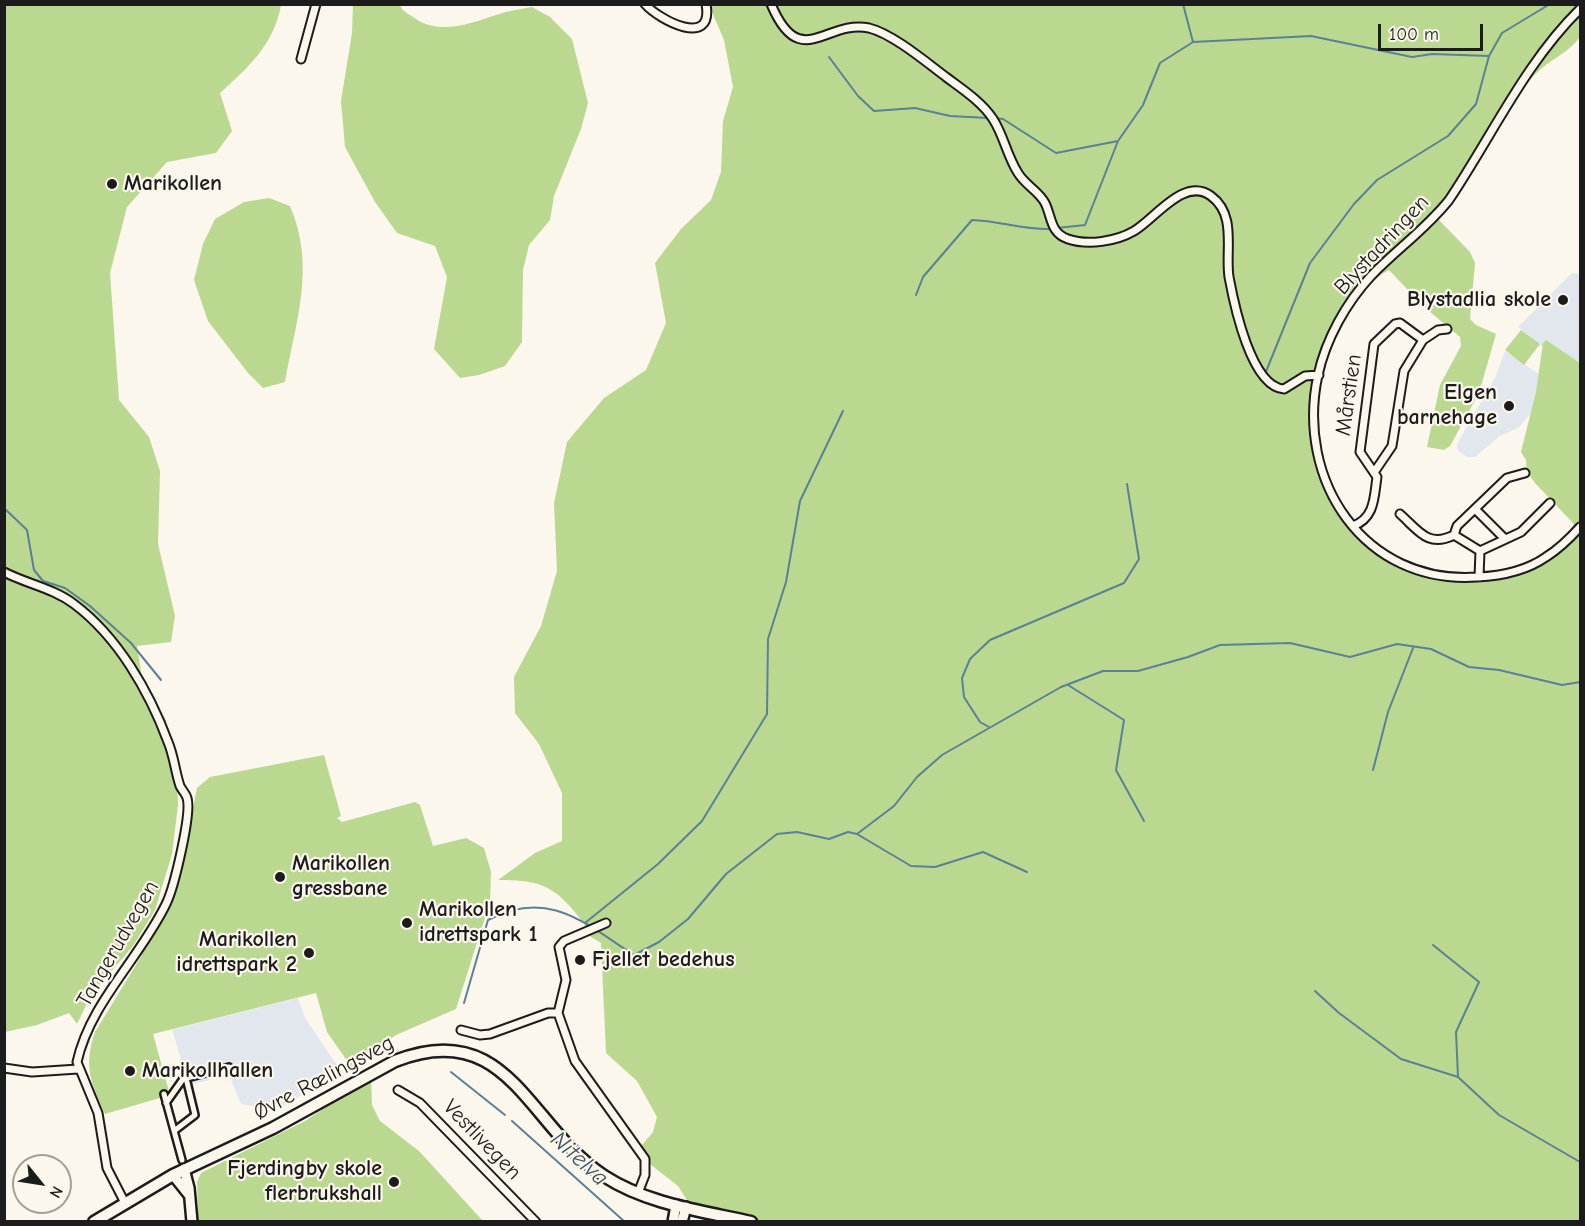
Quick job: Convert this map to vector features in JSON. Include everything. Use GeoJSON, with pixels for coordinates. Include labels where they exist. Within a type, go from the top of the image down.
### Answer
{"type":"FeatureCollection","features":[{"type":"Feature","properties":{"kind":"main road","name":"Øvre Rælingsveg"},"geometry":{"type":"LineString","coordinates":[[94,1221],[174,1175],[183,1164],[273,1128],[395,1061],[415,1053],[448,1051],[480,1059],[506,1074],[576,1155],[603,1176],[638,1193],[681,1206],[751,1221]]}},
{"type":"Feature","properties":{"kind":"street"},"geometry":{"type":"LineString","coordinates":[[301,59],[316,4]]}},
{"type":"Feature","properties":{"kind":"street"},"geometry":{"type":"LineString","coordinates":[[645,4],[665,21],[684,29],[702,24],[707,12],[706,4]]}},
{"type":"Feature","properties":{"kind":"street"},"geometry":{"type":"LineString","coordinates":[[771,4],[779,22],[793,36],[812,40],[851,27],[873,29],[924,60],[955,84],[992,118],[1017,173],[1044,201],[1053,228],[1067,239],[1088,242],[1123,237],[1144,225],[1184,193],[1195,190],[1208,194],[1220,204],[1225,216],[1229,277],[1247,343],[1260,375],[1273,387],[1284,389],[1305,376],[1318,375]]}},
{"type":"Feature","properties":{"kind":"street","name":"Blystadringen"},"geometry":{"type":"LineString","coordinates":[[1581,9],[1555,36],[1531,70],[1449,200],[1434,219],[1372,275],[1346,309],[1327,348],[1318,375],[1313,438],[1327,486],[1353,526],[1369,543],[1410,567],[1444,577],[1479,577],[1509,573],[1546,558],[1581,527]]}},
{"type":"Feature","properties":{"kind":"street","name":"Mårstien"},"geometry":{"type":"LineString","coordinates":[[1376,471],[1360,452],[1374,345],[1395,324],[1400,323],[1423,340]]}},
{"type":"Feature","properties":{"kind":"street"},"geometry":{"type":"LineString","coordinates":[[1353,526],[1367,518],[1372,508],[1376,471],[1392,446],[1404,371],[1423,340],[1438,330],[1447,329]]}},
{"type":"Feature","properties":{"kind":"street"},"geometry":{"type":"LineString","coordinates":[[1400,514],[1427,538],[1441,541],[1454,535],[1457,526],[1511,474],[1525,473]]}},
{"type":"Feature","properties":{"kind":"street"},"geometry":{"type":"LineString","coordinates":[[1480,551],[1521,532],[1550,503]]}},
{"type":"Feature","properties":{"kind":"street"},"geometry":{"type":"LineString","coordinates":[[1475,509],[1505,539]]}},
{"type":"Feature","properties":{"kind":"street"},"geometry":{"type":"LineString","coordinates":[[1454,535],[1480,551]]}},
{"type":"Feature","properties":{"kind":"street"},"geometry":{"type":"LineString","coordinates":[[1479,577],[1482,565],[1480,551]]}},
{"type":"Feature","properties":{"kind":"street","name":"Tangerudvegen"},"geometry":{"type":"LineString","coordinates":[[4,572],[59,594],[92,619],[115,644],[135,674],[162,728],[180,784],[188,798],[181,854],[170,897],[97,1015],[79,1051],[78,1069]]}},
{"type":"Feature","properties":{"kind":"street"},"geometry":{"type":"LineString","coordinates":[[606,923],[564,941],[559,947],[566,980],[558,1013],[575,1061],[645,1160],[645,1174],[638,1193]]}},
{"type":"Feature","properties":{"kind":"street"},"geometry":{"type":"LineString","coordinates":[[462,1030],[480,1035],[490,1034],[548,1013],[558,1013]]}},
{"type":"Feature","properties":{"kind":"street"},"geometry":{"type":"LineString","coordinates":[[166,1103],[186,1078],[229,1067]]}},
{"type":"Feature","properties":{"kind":"street"},"geometry":{"type":"LineString","coordinates":[[4,1068],[32,1072],[78,1069],[98,1113],[107,1168],[125,1203]]}},
{"type":"Feature","properties":{"kind":"street"},"geometry":{"type":"LineString","coordinates":[[174,1131],[195,1115],[186,1078]]}},
{"type":"Feature","properties":{"kind":"street","name":"Vestlivegen"},"geometry":{"type":"LineString","coordinates":[[398,1090],[420,1103],[536,1221]]}},
{"type":"Feature","properties":{"kind":"street"},"geometry":{"type":"LineString","coordinates":[[157,1098],[164,1095],[183,1164],[192,1221]]}},
{"type":"Feature","properties":{"kind":"street"},"geometry":{"type":"LineString","coordinates":[[174,1175],[189,1195]]}},
{"type":"Feature","properties":{"kind":"street"},"geometry":{"type":"LineString","coordinates":[[673,1221],[681,1206]]}},
{"type":"Feature","properties":{"kind":"street"},"geometry":{"type":"LineString","coordinates":[[681,1206],[682,1221]]}},
{"type":"Feature","properties":{"kind":"shaded area","name":"Blystadlia skole"},"geometry":{"type":"Polygon","coordinates":[[[1572,273],[1580,274],[1580,366],[1543,347],[1518,327],[1572,273]]]}},
{"type":"Feature","properties":{"kind":"shaded area","name":"Elgen barnehage"},"geometry":{"type":"Polygon","coordinates":[[[1505,351],[1549,381],[1534,410],[1518,428],[1500,436],[1475,457],[1467,457],[1457,450],[1457,444],[1496,376],[1505,351]]]}},
{"type":"Feature","properties":{"kind":"shaded area"},"geometry":{"type":"Polygon","coordinates":[[[298,998],[305,1018],[341,1071],[277,1110],[241,1104],[229,1075],[189,1085],[172,1030],[298,998]]]}},
{"type":"Feature","properties":{"kind":"green space"},"geometry":{"type":"Polygon","coordinates":[[[4,5],[281,5],[273,32],[259,54],[220,93],[232,131],[216,153],[167,162],[127,207],[110,273],[119,400],[149,437],[160,471],[158,544],[175,616],[171,642],[137,646],[145,697],[165,718],[176,754],[178,805],[172,854],[155,910],[133,946],[91,995],[77,1024],[69,1013],[37,1025],[5,1032],[4,5]]]}},
{"type":"Feature","properties":{"kind":"green space"},"geometry":{"type":"Polygon","coordinates":[[[353,5],[400,5],[405,12],[423,23],[443,27],[464,25],[505,12],[532,7],[550,17],[572,39],[588,103],[581,129],[554,196],[550,220],[529,245],[523,270],[522,342],[505,366],[479,375],[460,378],[434,349],[447,277],[435,246],[397,233],[375,202],[345,147],[341,101],[352,33],[353,5]]]}},
{"type":"Feature","properties":{"kind":"green space"},"geometry":{"type":"Polygon","coordinates":[[[709,5],[1580,5],[1580,37],[1570,48],[1537,72],[1518,95],[1438,213],[1439,220],[1470,252],[1475,263],[1470,319],[1476,325],[1496,334],[1479,393],[1450,446],[1444,450],[1427,447],[1440,385],[1461,346],[1460,337],[1423,306],[1389,270],[1374,280],[1362,294],[1334,340],[1327,357],[1318,395],[1316,434],[1322,469],[1333,494],[1348,516],[1366,535],[1388,550],[1437,571],[1464,575],[1527,569],[1551,558],[1575,532],[1573,523],[1527,472],[1526,460],[1521,452],[1536,392],[1543,343],[1546,340],[1580,363],[1580,1221],[730,1222],[697,1216],[678,1186],[641,1157],[638,1150],[653,1132],[657,1117],[637,1081],[606,1053],[601,943],[588,935],[585,925],[574,911],[549,889],[532,882],[498,880],[535,853],[562,841],[562,793],[539,744],[515,713],[514,677],[541,626],[557,571],[554,503],[567,442],[604,398],[646,370],[666,323],[655,263],[681,229],[711,200],[721,172],[723,121],[733,87],[724,40],[709,5]]]}},
{"type":"Feature","properties":{"kind":"green space"},"geometry":{"type":"Polygon","coordinates":[[[269,198],[290,206],[298,229],[303,272],[298,315],[285,382],[263,388],[248,373],[208,321],[194,280],[203,244],[215,219],[244,202],[269,198]]]}},
{"type":"Feature","properties":{"kind":"green space"},"geometry":{"type":"Polygon","coordinates":[[[1521,330],[1540,344],[1524,365],[1505,350],[1521,330]]]}},
{"type":"Feature","properties":{"kind":"green space"},"geometry":{"type":"Polygon","coordinates":[[[324,755],[341,816],[337,818],[342,822],[415,802],[420,805],[433,846],[466,838],[484,848],[491,872],[490,902],[456,1009],[396,1035],[354,1066],[350,1065],[327,1032],[316,993],[153,1034],[170,1095],[105,1114],[90,1074],[91,1044],[95,1032],[142,955],[139,953],[176,890],[197,788],[210,777],[324,755]]]}},
{"type":"Feature","properties":{"kind":"green space"},"geometry":{"type":"Polygon","coordinates":[[[371,1077],[372,1105],[380,1121],[419,1151],[483,1221],[198,1221],[197,1182],[201,1173],[305,1121],[371,1077]]]}},
{"type":"Feature","properties":{"kind":"waterway"},"geometry":{"type":"LineString","coordinates":[[1183,4],[1193,42]]}},
{"type":"Feature","properties":{"kind":"waterway"},"geometry":{"type":"LineString","coordinates":[[1057,228],[1085,225],[1118,141],[1143,105],[1160,63],[1193,42],[1311,36],[1412,57],[1432,54],[1489,56],[1502,33],[1550,4]]}},
{"type":"Feature","properties":{"kind":"waterway"},"geometry":{"type":"LineString","coordinates":[[1265,374],[1310,263],[1354,204],[1377,180],[1448,136],[1476,104],[1489,56]]}},
{"type":"Feature","properties":{"kind":"waterway"},"geometry":{"type":"LineString","coordinates":[[829,57],[858,96],[874,111],[915,108],[950,116],[988,118]]}},
{"type":"Feature","properties":{"kind":"waterway"},"geometry":{"type":"LineString","coordinates":[[994,118],[1003,119],[1056,153],[1118,141]]}},
{"type":"Feature","properties":{"kind":"waterway"},"geometry":{"type":"LineString","coordinates":[[916,295],[923,277],[972,220],[1051,229]]}},
{"type":"Feature","properties":{"kind":"waterway"},"geometry":{"type":"LineString","coordinates":[[585,923],[658,864],[702,821],[767,714],[768,639],[786,582],[800,501],[843,411]]}},
{"type":"Feature","properties":{"kind":"waterway"},"geometry":{"type":"LineString","coordinates":[[989,727],[980,722],[964,697],[962,678],[970,659],[990,640],[1124,583],[1139,559],[1127,484]]}},
{"type":"Feature","properties":{"kind":"waterway"},"geometry":{"type":"LineString","coordinates":[[4,508],[27,530],[34,570],[43,581],[65,588],[90,606],[131,643],[161,680]]}},
{"type":"Feature","properties":{"kind":"waterway"},"geometry":{"type":"LineString","coordinates":[[464,1003],[488,920],[510,911],[530,907],[548,909],[582,921],[634,955],[659,942],[688,919],[726,874],[777,834],[797,832],[829,839],[848,832],[857,834],[894,806],[917,777],[942,755],[1061,687],[1103,671],[1138,671],[1220,645],[1290,643],[1350,657],[1397,644],[1431,649],[1469,667],[1499,670],[1562,685],[1580,682]]}},
{"type":"Feature","properties":{"kind":"waterway"},"geometry":{"type":"LineString","coordinates":[[1373,770],[1388,712],[1413,648]]}},
{"type":"Feature","properties":{"kind":"waterway"},"geometry":{"type":"LineString","coordinates":[[1068,685],[1124,720],[1116,770],[1144,821]]}},
{"type":"Feature","properties":{"kind":"waterway"},"geometry":{"type":"LineString","coordinates":[[857,834],[911,866],[935,867],[983,852],[1027,872]]}},
{"type":"Feature","properties":{"kind":"waterway"},"geometry":{"type":"LineString","coordinates":[[1433,945],[1479,982],[1456,1032],[1458,1077]]}},
{"type":"Feature","properties":{"kind":"waterway"},"geometry":{"type":"LineString","coordinates":[[1315,991],[1339,1013],[1401,1059],[1458,1077],[1499,1115],[1580,1162]]}},
{"type":"Feature","properties":{"kind":"waterway","name":"Nitelva"},"geometry":{"type":"LineString","coordinates":[[451,1072],[505,1115]]}},
{"type":"Feature","properties":{"kind":"waterway","name":"Nitelva"},"geometry":{"type":"LineString","coordinates":[[512,1121],[625,1222]]}},
{"type":"Feature","properties":{"kind":"place","name":"Marikollen"},"geometry":{"type":"Point","coordinates":[112,184]}},
{"type":"Feature","properties":{"kind":"place","name":"Blystadlia skole"},"geometry":{"type":"Point","coordinates":[1563,300]}},
{"type":"Feature","properties":{"kind":"place","name":"Elgen barnehage"},"geometry":{"type":"Point","coordinates":[1509,406]}},
{"type":"Feature","properties":{"kind":"place","name":"Marikollen gressbane"},"geometry":{"type":"Point","coordinates":[280,877]}},
{"type":"Feature","properties":{"kind":"place","name":"Marikollen idrettspark 1"},"geometry":{"type":"Point","coordinates":[407,923]}},
{"type":"Feature","properties":{"kind":"place","name":"Marikollen idrettspark 2"},"geometry":{"type":"Point","coordinates":[309,953]}},
{"type":"Feature","properties":{"kind":"place","name":"Fjellet bedehus"},"geometry":{"type":"Point","coordinates":[580,960]}},
{"type":"Feature","properties":{"kind":"place","name":"Marikollhallen"},"geometry":{"type":"Point","coordinates":[130,1071]}},
{"type":"Feature","properties":{"kind":"place","name":"Fjerdingby skole flerbrukshall"},"geometry":{"type":"Point","coordinates":[394,1182]}}]}
